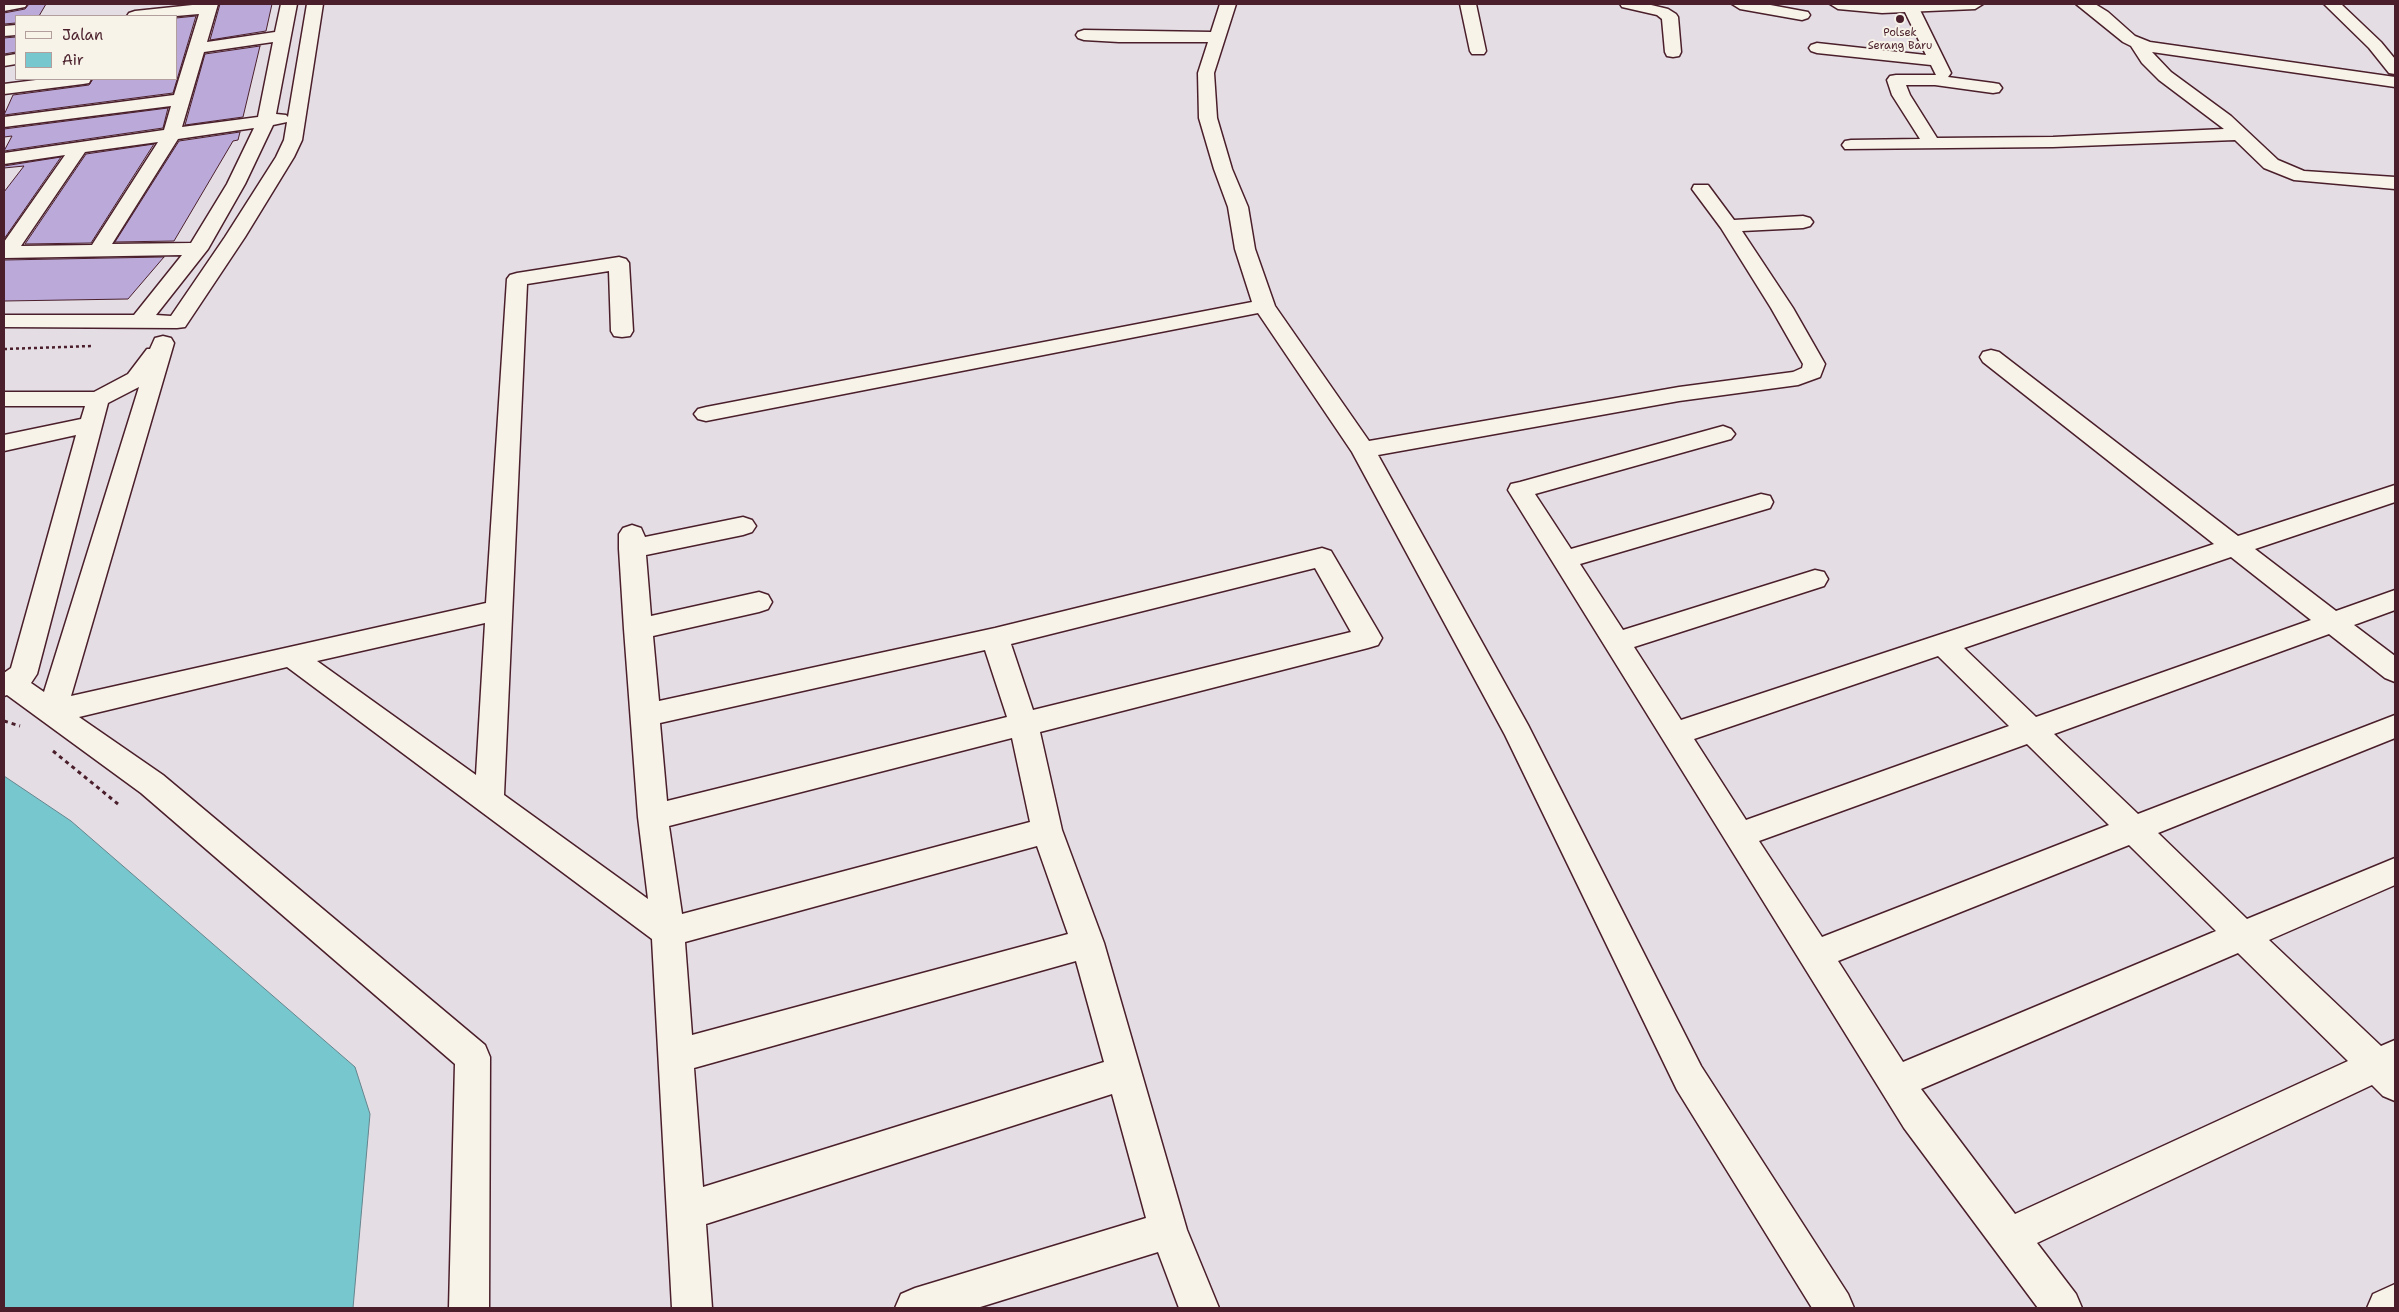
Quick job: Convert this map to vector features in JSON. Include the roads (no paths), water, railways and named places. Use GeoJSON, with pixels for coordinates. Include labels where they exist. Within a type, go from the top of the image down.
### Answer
{"type":"FeatureCollection","features":[{"type":"Feature","properties":{"kind":"street"},"geometry":{"type":"LineString","coordinates":[[4,6],[19,4]]}},
{"type":"Feature","properties":{"kind":"street"},"geometry":{"type":"LineString","coordinates":[[141,321],[198,249],[236,184],[266,121],[281,36],[289,4]]}},
{"type":"Feature","properties":{"kind":"street"},"geometry":{"type":"LineString","coordinates":[[4,399],[98,399],[136,378],[240,230],[286,157],[293,140],[315,4]]}},
{"type":"Feature","properties":{"kind":"street"},"geometry":{"type":"LineString","coordinates":[[1228,4],[1217,37],[1205,86],[1208,118],[1223,169],[1238,207],[1246,249],[1264,306],[1363,450],[1518,733],[1689,1078],[1834,1308]]}},
{"type":"Feature","properties":{"kind":"street"},"geometry":{"type":"LineString","coordinates":[[1468,4],[1478,51]]}},
{"type":"Feature","properties":{"kind":"street"},"geometry":{"type":"LineString","coordinates":[[1628,4],[1662,12],[1670,17],[1673,52]]}},
{"type":"Feature","properties":{"kind":"street"},"geometry":{"type":"LineString","coordinates":[[1740,4],[1802,15]]}},
{"type":"Feature","properties":{"kind":"street"},"geometry":{"type":"LineString","coordinates":[[1838,4],[1911,8],[1975,4]]}},
{"type":"Feature","properties":{"kind":"street"},"geometry":{"type":"LineString","coordinates":[[2084,4],[2138,43],[2148,59],[2165,76],[2191,93],[2240,134],[2271,164],[2292,173],[2395,183]]}},
{"type":"Feature","properties":{"kind":"street"},"geometry":{"type":"LineString","coordinates":[[2332,4],[2376,45],[2395,69]]}},
{"type":"Feature","properties":{"kind":"street"},"geometry":{"type":"LineString","coordinates":[[142,15],[209,6]]}},
{"type":"Feature","properties":{"kind":"street"},"geometry":{"type":"LineString","coordinates":[[98,251],[171,135],[182,99],[190,51],[209,6]]}},
{"type":"Feature","properties":{"kind":"street"},"geometry":{"type":"LineString","coordinates":[[1911,8],[1946,82]]}},
{"type":"Feature","properties":{"kind":"street"},"geometry":{"type":"LineString","coordinates":[[1084,35],[1217,37]]}},
{"type":"Feature","properties":{"kind":"street"},"geometry":{"type":"LineString","coordinates":[[190,51],[281,36]]}},
{"type":"Feature","properties":{"kind":"street"},"geometry":{"type":"LineString","coordinates":[[2138,43],[2190,53],[2395,82]]}},
{"type":"Feature","properties":{"kind":"street"},"geometry":{"type":"LineString","coordinates":[[1817,48],[1937,61]]}},
{"type":"Feature","properties":{"kind":"street"},"geometry":{"type":"LineString","coordinates":[[4,89],[75,80]]}},
{"type":"Feature","properties":{"kind":"street"},"geometry":{"type":"LineString","coordinates":[[1932,144],[1901,95],[1896,80],[1946,82],[1993,88]]}},
{"type":"Feature","properties":{"kind":"street"},"geometry":{"type":"LineString","coordinates":[[4,122],[182,99]]}},
{"type":"Feature","properties":{"kind":"street"},"geometry":{"type":"LineString","coordinates":[[4,158],[296,117]]}},
{"type":"Feature","properties":{"kind":"street"},"geometry":{"type":"LineString","coordinates":[[1851,145],[2240,134]]}},
{"type":"Feature","properties":{"kind":"street"},"geometry":{"type":"LineString","coordinates":[[5,252],[79,148]]}},
{"type":"Feature","properties":{"kind":"street"},"geometry":{"type":"LineString","coordinates":[[1363,450],[1678,394],[1798,378],[1812,372],[1814,364],[1729,226],[1701,189]]}},
{"type":"Feature","properties":{"kind":"street"},"geometry":{"type":"LineString","coordinates":[[1729,226],[1803,222]]}},
{"type":"Feature","properties":{"kind":"street"},"geometry":{"type":"LineString","coordinates":[[5,252],[198,249]]}},
{"type":"Feature","properties":{"kind":"street"},"geometry":{"type":"LineString","coordinates":[[489,800],[517,279],[619,263],[622,331]]}},
{"type":"Feature","properties":{"kind":"street"},"geometry":{"type":"LineString","coordinates":[[706,414],[1264,306]]}},
{"type":"Feature","properties":{"kind":"street"},"geometry":{"type":"LineString","coordinates":[[4,321],[141,321],[170,332]]}},
{"type":"Feature","properties":{"kind":"street"},"geometry":{"type":"LineString","coordinates":[[52,712],[170,332]]}},
{"type":"Feature","properties":{"kind":"street"},"geometry":{"type":"LineString","coordinates":[[1991,357],[2395,671]]}},
{"type":"Feature","properties":{"kind":"street"},"geometry":{"type":"LineString","coordinates":[[98,399],[23,674],[8,684],[52,712],[152,784],[474,1056],[469,1308]]}},
{"type":"Feature","properties":{"kind":"street"},"geometry":{"type":"LineString","coordinates":[[4,443],[90,425]]}},
{"type":"Feature","properties":{"kind":"street"},"geometry":{"type":"LineString","coordinates":[[1723,434],[1520,490],[1895,1083],[1917,1116],[2062,1308]]}},
{"type":"Feature","properties":{"kind":"street"},"geometry":{"type":"LineString","coordinates":[[1674,734],[2395,493]]}},
{"type":"Feature","properties":{"kind":"street"},"geometry":{"type":"LineString","coordinates":[[1564,560],[1761,502]]}},
{"type":"Feature","properties":{"kind":"street"},"geometry":{"type":"LineString","coordinates":[[692,1308],[668,932],[653,817],[632,542],[743,526]]}},
{"type":"Feature","properties":{"kind":"street"},"geometry":{"type":"LineString","coordinates":[[645,715],[994,638],[1322,557],[1368,638],[1024,726],[653,817]]}},
{"type":"Feature","properties":{"kind":"street"},"geometry":{"type":"LineString","coordinates":[[1617,642],[1815,579]]}},
{"type":"Feature","properties":{"kind":"street"},"geometry":{"type":"LineString","coordinates":[[1739,835],[2395,600]]}},
{"type":"Feature","properties":{"kind":"street"},"geometry":{"type":"LineString","coordinates":[[638,629],[759,602]]}},
{"type":"Feature","properties":{"kind":"street"},"geometry":{"type":"LineString","coordinates":[[52,712],[291,656],[500,610]]}},
{"type":"Feature","properties":{"kind":"street"},"geometry":{"type":"LineString","coordinates":[[994,638],[1024,726],[1047,830],[1088,943],[1168,1230],[1199,1308]]}},
{"type":"Feature","properties":{"kind":"street"},"geometry":{"type":"LineString","coordinates":[[1943,644],[2243,936],[2389,1069],[2008,1237]]}},
{"type":"Feature","properties":{"kind":"street"},"geometry":{"type":"LineString","coordinates":[[291,656],[668,932]]}},
{"type":"Feature","properties":{"kind":"street"},"geometry":{"type":"LineString","coordinates":[[1814,955],[2395,726]]}},
{"type":"Feature","properties":{"kind":"street"},"geometry":{"type":"LineString","coordinates":[[668,932],[1047,830]]}},
{"type":"Feature","properties":{"kind":"street"},"geometry":{"type":"LineString","coordinates":[[1895,1083],[2395,872]]}},
{"type":"Feature","properties":{"kind":"street"},"geometry":{"type":"LineString","coordinates":[[677,1056],[1088,943]]}},
{"type":"Feature","properties":{"kind":"street"},"geometry":{"type":"LineString","coordinates":[[687,1211],[1124,1072]]}},
{"type":"Feature","properties":{"kind":"street"},"geometry":{"type":"LineString","coordinates":[[915,1308],[1168,1230]]}},
{"type":"Feature","properties":{"kind":"street"},"geometry":{"type":"LineString","coordinates":[[2387,1308],[2395,1304]]}},
{"type":"Feature","properties":{"kind":"water"},"geometry":{"type":"Polygon","coordinates":[[[4,776],[71,821],[355,1067],[370,1114],[353,1308],[4,1308],[4,776]]]}},
{"type":"Feature","properties":{"kind":"place","name":"Polsek Serang Baru"},"geometry":{"type":"Point","coordinates":[1900,19]}}]}
